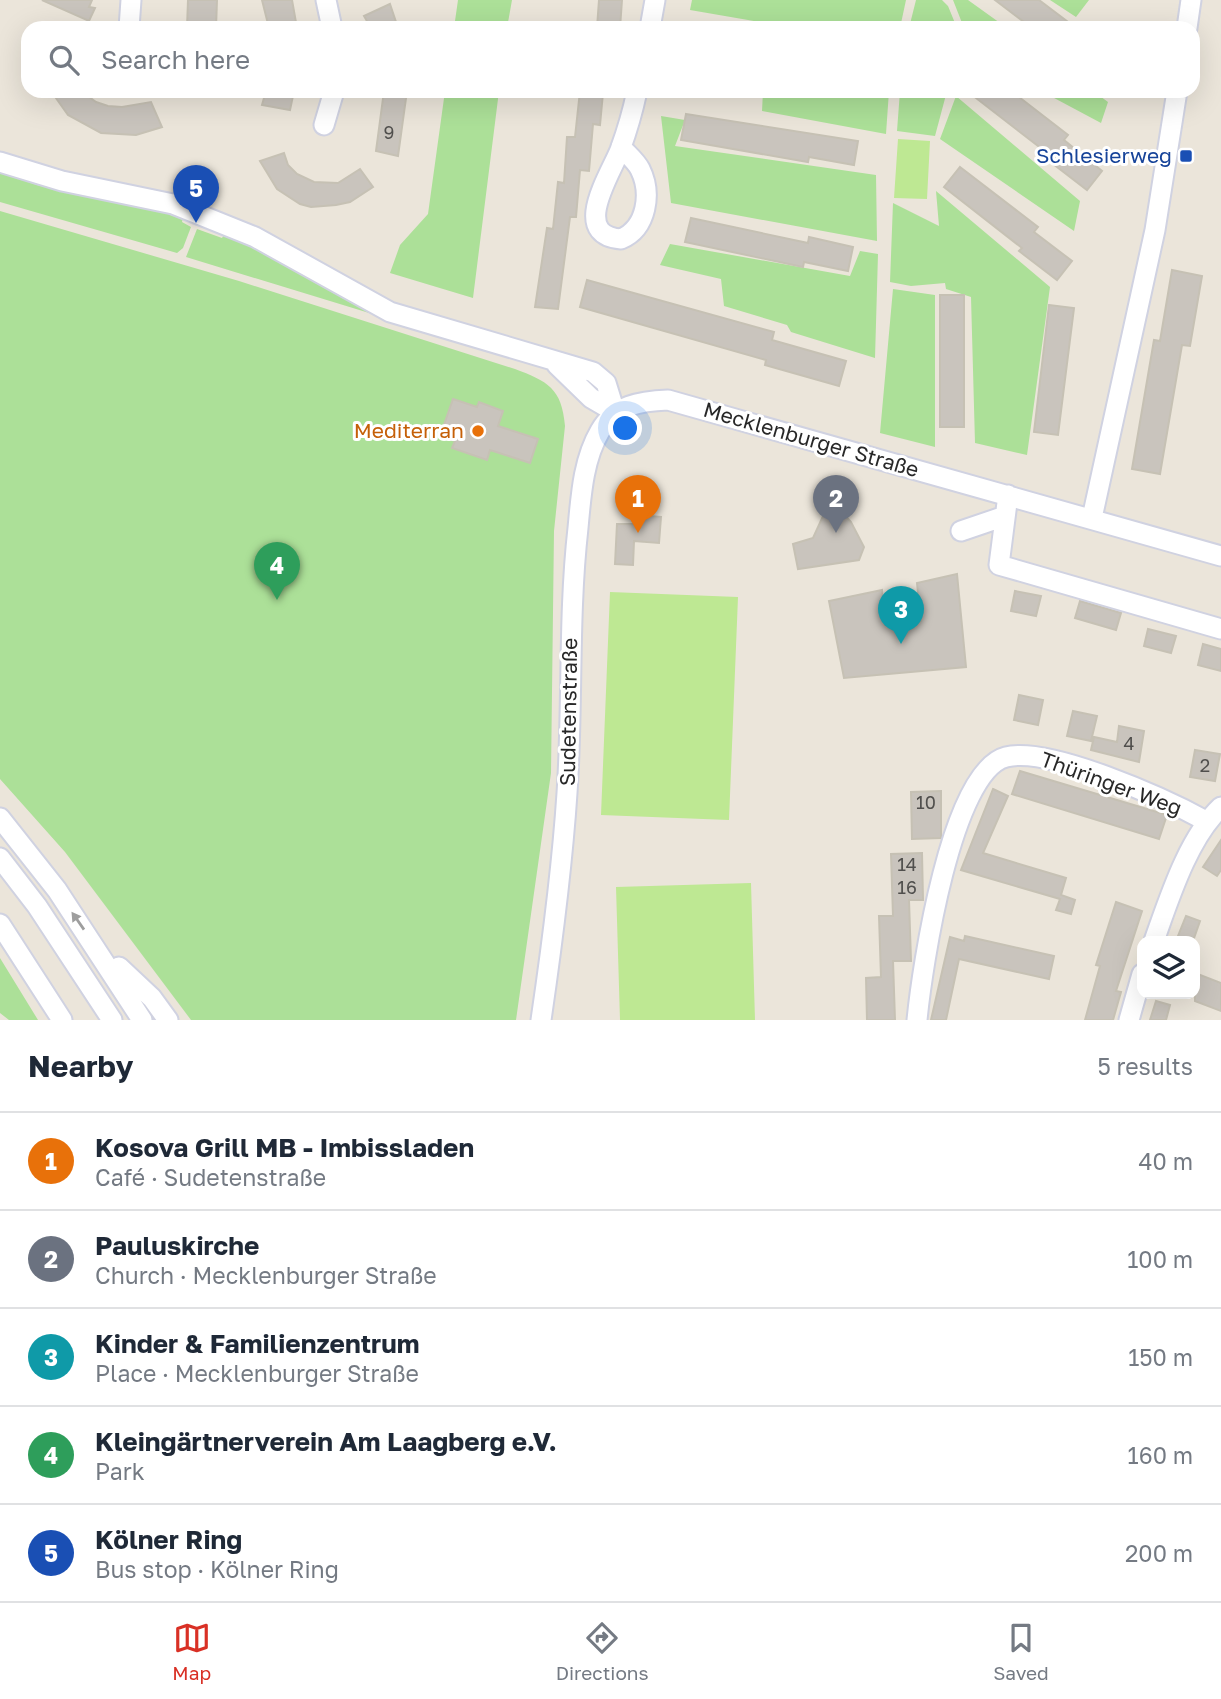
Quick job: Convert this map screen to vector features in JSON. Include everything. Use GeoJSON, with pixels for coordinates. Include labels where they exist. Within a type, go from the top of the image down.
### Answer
{"type":"FeatureCollection","features":[{"type":"Feature","properties":{"kind":"street"},"geometry":{"type":"LineString","coordinates":[[130,21],[131,0]]}},
{"type":"Feature","properties":{"kind":"street"},"geometry":{"type":"LineString","coordinates":[[326,0],[330,21]]}},
{"type":"Feature","properties":{"kind":"street"},"geometry":{"type":"LineString","coordinates":[[651,21],[655,0]]}},
{"type":"Feature","properties":{"kind":"street"},"geometry":{"type":"LineString","coordinates":[[1188,21],[1191,0]]}},
{"type":"Feature","properties":{"kind":"street"},"geometry":{"type":"LineString","coordinates":[[324,125],[332,98]]}},
{"type":"Feature","properties":{"kind":"street"},"geometry":{"type":"LineString","coordinates":[[621,147],[635,98]]}},
{"type":"Feature","properties":{"kind":"street"},"geometry":{"type":"LineString","coordinates":[[1092,518],[1155,229],[1176,98]]}},
{"type":"Feature","properties":{"kind":"street"},"geometry":{"type":"LineString","coordinates":[[0,162],[62,181],[147,198],[200,214],[255,237],[390,313],[552,362],[581,385],[591,398],[615,412]]}},
{"type":"Feature","properties":{"kind":"street","name":"Mecklenburger Straße"},"geometry":{"type":"LineString","coordinates":[[615,412],[640,401],[668,400],[1221,556]]}},
{"type":"Feature","properties":{"kind":"street","name":"Sudetenstraße"},"geometry":{"type":"LineString","coordinates":[[541,1020],[568,792],[572,604],[580,509],[589,454],[601,428],[615,412]]}},
{"type":"Feature","properties":{"kind":"street"},"geometry":{"type":"LineString","coordinates":[[1008,495],[999,565],[1221,629]]}},
{"type":"Feature","properties":{"kind":"street"},"geometry":{"type":"LineString","coordinates":[[961,531],[1005,516]]}},
{"type":"Feature","properties":{"kind":"street","name":"Thüringer Weg"},"geometry":{"type":"LineString","coordinates":[[918,1020],[934,901],[974,788],[993,762],[1018,755],[1034,755],[1108,778],[1171,802],[1206,821]]}},
{"type":"Feature","properties":{"kind":"street"},"geometry":{"type":"LineString","coordinates":[[1156,936],[1170,896],[1206,821],[1221,807]]}},
{"type":"Feature","properties":{"kind":"street"},"geometry":{"type":"LineString","coordinates":[[0,818],[57,890],[142,1020]]}},
{"type":"Feature","properties":{"kind":"street"},"geometry":{"type":"LineString","coordinates":[[0,858],[37,906],[112,1020]]}},
{"type":"Feature","properties":{"kind":"street"},"geometry":{"type":"LineString","coordinates":[[0,924],[62,1020]]}},
{"type":"Feature","properties":{"kind":"street"},"geometry":{"type":"LineString","coordinates":[[95,945],[152,998],[168,1020]]}},
{"type":"Feature","properties":{"kind":"street"},"geometry":{"type":"LineString","coordinates":[[1129,1020],[1137,992]]}},
{"type":"Feature","properties":{"kind":"green space"},"geometry":{"type":"Polygon","coordinates":[[[458,0],[512,0],[508,21],[455,21],[458,0]]]}},
{"type":"Feature","properties":{"kind":"green space"},"geometry":{"type":"Polygon","coordinates":[[[692,0],[906,0],[902,21],[754,21],[690,10],[692,0]]]}},
{"type":"Feature","properties":{"kind":"green space"},"geometry":{"type":"Polygon","coordinates":[[[916,0],[942,0],[948,6],[954,21],[911,21],[916,0]]]}},
{"type":"Feature","properties":{"kind":"green space"},"geometry":{"type":"Polygon","coordinates":[[[953,0],[968,0],[997,21],[961,21],[953,0]]]}},
{"type":"Feature","properties":{"kind":"green space"},"geometry":{"type":"Polygon","coordinates":[[[1050,0],[1089,0],[1076,17],[1050,0]]]}},
{"type":"Feature","properties":{"kind":"green space"},"geometry":{"type":"Polygon","coordinates":[[[444,98],[498,98],[473,298],[390,273],[400,245],[428,214],[444,98]]]}},
{"type":"Feature","properties":{"kind":"green space"},"geometry":{"type":"Polygon","coordinates":[[[763,98],[889,98],[886,134],[762,111],[763,98]]]}},
{"type":"Feature","properties":{"kind":"green space"},"geometry":{"type":"Polygon","coordinates":[[[899,98],[945,98],[935,136],[897,131],[899,98]]]}},
{"type":"Feature","properties":{"kind":"green space"},"geometry":{"type":"Polygon","coordinates":[[[955,98],[958,98],[1080,201],[1074,231],[940,139],[955,98]]]}},
{"type":"Feature","properties":{"kind":"green space"},"geometry":{"type":"Polygon","coordinates":[[[1054,98],[1103,98],[1108,102],[1101,123],[1054,98]]]}},
{"type":"Feature","properties":{"kind":"green space"},"geometry":{"type":"Polygon","coordinates":[[[661,116],[685,120],[675,146],[876,175],[877,241],[671,203],[661,116]]]}},
{"type":"Feature","properties":{"kind":"green space"},"geometry":{"type":"Polygon","coordinates":[[[898,139],[930,141],[927,199],[894,198],[898,139]]]}},
{"type":"Feature","properties":{"kind":"green space"},"geometry":{"type":"Polygon","coordinates":[[[0,172],[37,185],[183,217],[182,222],[191,227],[183,248],[177,253],[0,202],[0,172]]]}},
{"type":"Feature","properties":{"kind":"green space"},"geometry":{"type":"Polygon","coordinates":[[[936,191],[1050,287],[1027,455],[975,443],[971,297],[946,289],[945,283],[911,286],[890,282],[893,203],[939,226],[936,191]]]}},
{"type":"Feature","properties":{"kind":"green space"},"geometry":{"type":"Polygon","coordinates":[[[0,211],[239,281],[515,369],[544,382],[556,394],[565,426],[554,531],[551,773],[516,1020],[191,1020],[65,852],[0,779],[0,211]]]}},
{"type":"Feature","properties":{"kind":"green space"},"geometry":{"type":"Polygon","coordinates":[[[197,229],[222,238],[225,233],[242,240],[379,316],[186,257],[197,229]]]}},
{"type":"Feature","properties":{"kind":"green space"},"geometry":{"type":"Polygon","coordinates":[[[670,244],[850,276],[860,251],[878,254],[875,358],[791,332],[787,325],[724,306],[721,279],[660,265],[670,244]]]}},
{"type":"Feature","properties":{"kind":"green space"},"geometry":{"type":"Polygon","coordinates":[[[893,289],[935,295],[935,447],[880,433],[893,289]]]}},
{"type":"Feature","properties":{"kind":"green space"},"geometry":{"type":"Polygon","coordinates":[[[610,592],[738,597],[729,820],[601,815],[610,592]]]}},
{"type":"Feature","properties":{"kind":"green space"},"geometry":{"type":"Polygon","coordinates":[[[751,883],[755,1020],[620,1020],[616,887],[751,883]]]}},
{"type":"Feature","properties":{"kind":"green space"},"geometry":{"type":"Polygon","coordinates":[[[0,958],[38,1020],[9,1020],[0,1013],[0,958]]]}},
{"type":"Feature","properties":{"kind":"building"},"geometry":{"type":"Polygon","coordinates":[[[42,0],[92,0],[89,7],[95,8],[89,21],[42,0]]]}},
{"type":"Feature","properties":{"kind":"building"},"geometry":{"type":"Polygon","coordinates":[[[188,0],[217,0],[216,21],[187,21],[188,0]]]}},
{"type":"Feature","properties":{"kind":"building"},"geometry":{"type":"Polygon","coordinates":[[[262,0],[292,0],[296,21],[267,21],[262,0]]]}},
{"type":"Feature","properties":{"kind":"building"},"geometry":{"type":"Polygon","coordinates":[[[599,0],[622,0],[620,21],[598,21],[599,0]]]}},
{"type":"Feature","properties":{"kind":"building"},"geometry":{"type":"Polygon","coordinates":[[[995,0],[1039,0],[1067,21],[1023,21],[995,0]]]}},
{"type":"Feature","properties":{"kind":"building"},"geometry":{"type":"Polygon","coordinates":[[[390,4],[396,21],[367,21],[364,16],[390,4]]]}},
{"type":"Feature","properties":{"kind":"building"},"geometry":{"type":"Polygon","coordinates":[[[56,98],[91,98],[108,106],[122,107],[151,102],[162,127],[136,135],[101,133],[68,115],[56,98]]]}},
{"type":"Feature","properties":{"kind":"building"},"geometry":{"type":"Polygon","coordinates":[[[264,98],[293,98],[290,110],[262,105],[264,98]]]}},
{"type":"Feature","properties":{"kind":"building"},"geometry":{"type":"Polygon","coordinates":[[[383,98],[406,98],[398,156],[376,151],[383,98]]]}},
{"type":"Feature","properties":{"kind":"building"},"geometry":{"type":"Polygon","coordinates":[[[579,98],[603,98],[600,125],[593,124],[589,171],[580,170],[576,217],[570,217],[558,309],[535,307],[547,228],[553,229],[558,182],[564,183],[567,137],[575,137],[579,98]]]}},
{"type":"Feature","properties":{"kind":"building"},"geometry":{"type":"Polygon","coordinates":[[[976,98],[1020,98],[1068,135],[1064,140],[1102,171],[1087,190],[1048,160],[1051,156],[976,98]]]}},
{"type":"Feature","properties":{"kind":"building"},"geometry":{"type":"Polygon","coordinates":[[[686,114],[858,141],[854,165],[809,157],[808,162],[681,140],[686,114]]]}},
{"type":"Feature","properties":{"kind":"building"},"geometry":{"type":"Polygon","coordinates":[[[284,153],[288,165],[297,174],[314,182],[338,183],[360,169],[373,187],[350,202],[311,207],[300,204],[277,189],[260,161],[284,153]]]}},
{"type":"Feature","properties":{"kind":"building"},"geometry":{"type":"Polygon","coordinates":[[[960,167],[1038,227],[1034,232],[1072,261],[1057,280],[1019,251],[1022,248],[944,187],[960,167]]]}},
{"type":"Feature","properties":{"kind":"building"},"geometry":{"type":"Polygon","coordinates":[[[691,218],[808,243],[809,237],[853,247],[848,271],[804,262],[803,267],[685,242],[691,218]]]}},
{"type":"Feature","properties":{"kind":"building"},"geometry":{"type":"Polygon","coordinates":[[[1172,270],[1202,276],[1190,346],[1182,345],[1160,474],[1132,469],[1154,340],[1160,341],[1172,270]]]}},
{"type":"Feature","properties":{"kind":"building"},"geometry":{"type":"Polygon","coordinates":[[[587,280],[774,332],[772,340],[846,361],[839,386],[765,365],[766,360],[580,307],[587,280]]]}},
{"type":"Feature","properties":{"kind":"building"},"geometry":{"type":"Polygon","coordinates":[[[940,295],[964,295],[964,427],[940,427],[940,295]]]}},
{"type":"Feature","properties":{"kind":"building"},"geometry":{"type":"Polygon","coordinates":[[[1049,305],[1074,308],[1058,435],[1034,432],[1049,305]]]}},
{"type":"Feature","properties":{"kind":"building","name":"Mediterran"},"geometry":{"type":"Polygon","coordinates":[[[453,399],[477,407],[479,402],[503,411],[498,426],[538,439],[530,463],[490,450],[487,460],[452,448],[455,441],[440,436],[453,399]]]}},
{"type":"Feature","properties":{"kind":"building"},"geometry":{"type":"Polygon","coordinates":[[[838,491],[841,511],[851,522],[864,547],[859,560],[798,569],[793,544],[813,538],[824,514],[823,494],[838,491]]]}},
{"type":"Feature","properties":{"kind":"building"},"geometry":{"type":"Polygon","coordinates":[[[635,515],[661,517],[659,543],[634,541],[633,565],[615,564],[617,524],[634,524],[635,515]]]}},
{"type":"Feature","properties":{"kind":"building"},"geometry":{"type":"Polygon","coordinates":[[[957,574],[966,667],[844,678],[829,601],[882,590],[885,625],[921,621],[917,583],[957,574]]]}},
{"type":"Feature","properties":{"kind":"building"},"geometry":{"type":"Polygon","coordinates":[[[1015,591],[1041,596],[1036,616],[1011,611],[1015,591]]]}},
{"type":"Feature","properties":{"kind":"building"},"geometry":{"type":"Polygon","coordinates":[[[1080,601],[1121,613],[1116,630],[1075,618],[1080,601]]]}},
{"type":"Feature","properties":{"kind":"building"},"geometry":{"type":"Polygon","coordinates":[[[1148,629],[1176,636],[1171,653],[1144,646],[1148,629]]]}},
{"type":"Feature","properties":{"kind":"building"},"geometry":{"type":"Polygon","coordinates":[[[1203,644],[1221,649],[1221,671],[1198,665],[1203,644]]]}},
{"type":"Feature","properties":{"kind":"building"},"geometry":{"type":"Polygon","coordinates":[[[1019,695],[1043,700],[1038,725],[1014,720],[1019,695]]]}},
{"type":"Feature","properties":{"kind":"building"},"geometry":{"type":"Polygon","coordinates":[[[1073,711],[1097,716],[1091,741],[1067,736],[1073,711]]]}},
{"type":"Feature","properties":{"kind":"building"},"geometry":{"type":"Polygon","coordinates":[[[1119,726],[1144,731],[1139,762],[1091,750],[1094,737],[1117,742],[1119,726]]]}},
{"type":"Feature","properties":{"kind":"building"},"geometry":{"type":"Polygon","coordinates":[[[1195,750],[1220,754],[1215,781],[1190,777],[1195,750]]]}},
{"type":"Feature","properties":{"kind":"building"},"geometry":{"type":"Polygon","coordinates":[[[1020,771],[1167,815],[1159,839],[1012,794],[1020,771]]]}},
{"type":"Feature","properties":{"kind":"building"},"geometry":{"type":"Polygon","coordinates":[[[993,789],[1008,796],[983,853],[1066,878],[1061,895],[1075,900],[1071,914],[1056,910],[1060,899],[961,870],[993,789]]]}},
{"type":"Feature","properties":{"kind":"building"},"geometry":{"type":"Polygon","coordinates":[[[941,791],[941,838],[912,839],[911,792],[941,791]]]}},
{"type":"Feature","properties":{"kind":"building"},"geometry":{"type":"Polygon","coordinates":[[[1221,840],[1221,870],[1217,876],[1203,867],[1221,840]]]}},
{"type":"Feature","properties":{"kind":"building"},"geometry":{"type":"Polygon","coordinates":[[[922,853],[923,900],[909,900],[911,961],[893,961],[895,1020],[867,1020],[866,978],[881,977],[879,916],[893,916],[891,854],[922,853]]]}},
{"type":"Feature","properties":{"kind":"building"},"geometry":{"type":"Polygon","coordinates":[[[1116,902],[1142,911],[1116,991],[1121,992],[1113,1020],[1085,1020],[1100,966],[1096,965],[1116,902]]]}},
{"type":"Feature","properties":{"kind":"building"},"geometry":{"type":"Polygon","coordinates":[[[1186,916],[1200,921],[1195,936],[1178,936],[1186,916]]]}},
{"type":"Feature","properties":{"kind":"building"},"geometry":{"type":"Polygon","coordinates":[[[965,936],[1054,956],[1049,979],[959,959],[946,1020],[931,1020],[950,937],[964,941],[965,936]]]}},
{"type":"Feature","properties":{"kind":"building"},"geometry":{"type":"Polygon","coordinates":[[[1200,975],[1221,983],[1221,1011],[1195,1001],[1200,999],[1200,975]]]}},
{"type":"Feature","properties":{"kind":"building"},"geometry":{"type":"Polygon","coordinates":[[[1156,1001],[1170,1005],[1166,1020],[1150,1020],[1156,1001]]]}},
{"type":"Feature","properties":{"kind":"place","name":"Schlesierweg"},"geometry":{"type":"Point","coordinates":[1186,156]}},
{"type":"Feature","properties":{"kind":"place","name":"Kölner Ring"},"geometry":{"type":"Point","coordinates":[196,223]}},
{"type":"Feature","properties":{"kind":"place","name":"Mediterran"},"geometry":{"type":"Point","coordinates":[478,431]}},
{"type":"Feature","properties":{"kind":"place","name":"Kosova Grill MB - Imbissladen"},"geometry":{"type":"Point","coordinates":[638,533]}},
{"type":"Feature","properties":{"kind":"place","name":"Pauluskirche"},"geometry":{"type":"Point","coordinates":[836,533]}},
{"type":"Feature","properties":{"kind":"place","name":"Kleingärtnerverein Am Laagberg e.V."},"geometry":{"type":"Point","coordinates":[277,600]}},
{"type":"Feature","properties":{"kind":"place","name":"Kinder & Familienzentrum"},"geometry":{"type":"Point","coordinates":[901,644]}}]}
